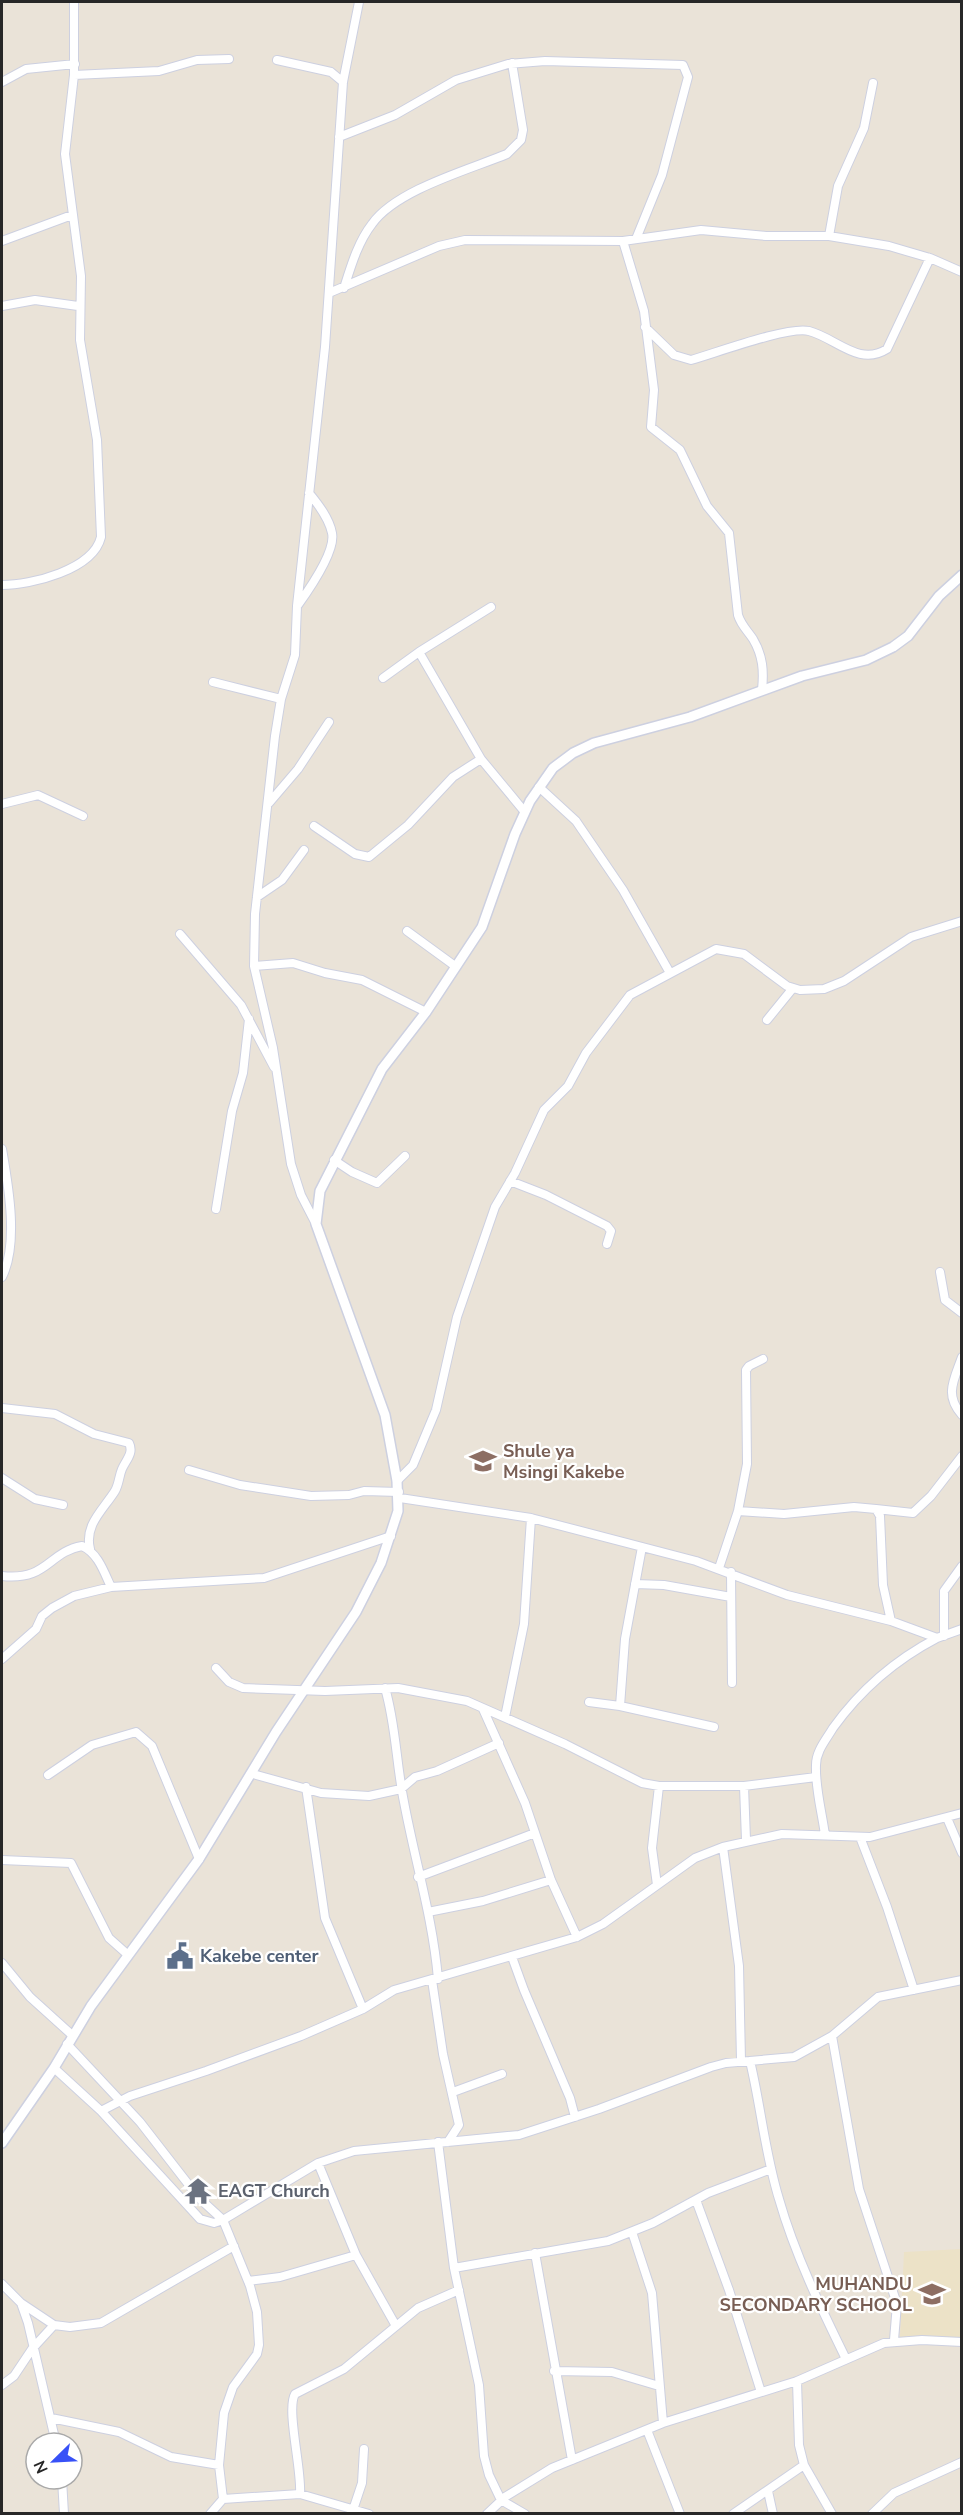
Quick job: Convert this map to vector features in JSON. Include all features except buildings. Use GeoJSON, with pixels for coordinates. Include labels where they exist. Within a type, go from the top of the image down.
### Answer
{"type":"FeatureCollection","features":[{"type":"Feature","properties":{"kind":"street"},"geometry":{"type":"LineString","coordinates":[[2,585],[35,582],[68,570],[99,546],[102,528],[97,440],[82,356],[78,306],[81,276],[65,150],[75,64],[74,2]]}},
{"type":"Feature","properties":{"kind":"street"},"geometry":{"type":"LineString","coordinates":[[2,2143],[54,2068],[69,2039],[127,1954],[200,1859],[304,1689],[356,1612],[381,1563],[391,1536],[399,1495],[385,1415],[316,1224],[301,1194],[291,1164],[278,1074],[254,966],[257,897],[281,699],[295,655],[297,606],[329,293],[343,81],[359,2]]}},
{"type":"Feature","properties":{"kind":"street"},"geometry":{"type":"LineString","coordinates":[[74,75],[159,71],[197,60],[229,59]]}},
{"type":"Feature","properties":{"kind":"street"},"geometry":{"type":"LineString","coordinates":[[277,60],[331,72],[343,81]]}},
{"type":"Feature","properties":{"kind":"street"},"geometry":{"type":"LineString","coordinates":[[339,137],[402,112],[456,80],[513,63],[545,61],[646,63],[686,67],[688,77],[667,161],[636,239]]}},
{"type":"Feature","properties":{"kind":"street"},"geometry":{"type":"LineString","coordinates":[[344,288],[364,235],[387,208],[414,191],[507,154],[515,147],[523,130],[513,63]]}},
{"type":"Feature","properties":{"kind":"street"},"geometry":{"type":"LineString","coordinates":[[2,82],[26,69],[75,64]]}},
{"type":"Feature","properties":{"kind":"street"},"geometry":{"type":"LineString","coordinates":[[830,236],[838,186],[864,128],[873,83]]}},
{"type":"Feature","properties":{"kind":"street"},"geometry":{"type":"LineString","coordinates":[[2,241],[72,215]]}},
{"type":"Feature","properties":{"kind":"street"},"geometry":{"type":"LineString","coordinates":[[329,293],[439,246],[465,240],[623,241],[701,230],[766,236],[830,236],[889,246],[930,258],[962,272]]}},
{"type":"Feature","properties":{"kind":"street"},"geometry":{"type":"LineString","coordinates":[[623,241],[642,303],[654,390],[651,427],[680,450],[706,506],[729,533],[738,615],[740,624],[759,650],[764,669],[762,690]]}},
{"type":"Feature","properties":{"kind":"street"},"geometry":{"type":"LineString","coordinates":[[645,327],[681,359],[691,360],[798,330],[825,337],[861,356],[875,355],[887,349],[930,258]]}},
{"type":"Feature","properties":{"kind":"street"},"geometry":{"type":"LineString","coordinates":[[2,306],[35,300],[78,306]]}},
{"type":"Feature","properties":{"kind":"street"},"geometry":{"type":"LineString","coordinates":[[297,606],[324,562],[332,538],[321,510],[309,493]]}},
{"type":"Feature","properties":{"kind":"street"},"geometry":{"type":"LineString","coordinates":[[316,1224],[320,1191],[334,1160],[382,1069],[426,1012],[487,915],[524,811],[553,768],[573,753],[594,743],[690,717],[802,676],[866,660],[893,647],[908,636],[939,596],[962,575]]}},
{"type":"Feature","properties":{"kind":"street"},"geometry":{"type":"LineString","coordinates":[[383,678],[419,652],[491,607]]}},
{"type":"Feature","properties":{"kind":"street"},"geometry":{"type":"LineString","coordinates":[[419,652],[481,759],[524,811]]}},
{"type":"Feature","properties":{"kind":"street"},"geometry":{"type":"LineString","coordinates":[[213,682],[281,699]]}},
{"type":"Feature","properties":{"kind":"street"},"geometry":{"type":"LineString","coordinates":[[269,803],[298,769],[329,722]]}},
{"type":"Feature","properties":{"kind":"street"},"geometry":{"type":"LineString","coordinates":[[314,826],[355,854],[369,857],[402,830],[453,777],[481,759]]}},
{"type":"Feature","properties":{"kind":"street"},"geometry":{"type":"LineString","coordinates":[[539,787],[576,821],[622,890],[670,973]]}},
{"type":"Feature","properties":{"kind":"street"},"geometry":{"type":"LineString","coordinates":[[2,804],[32,795],[44,795],[83,816]]}},
{"type":"Feature","properties":{"kind":"street"},"geometry":{"type":"LineString","coordinates":[[257,897],[282,880],[304,850]]}},
{"type":"Feature","properties":{"kind":"street"},"geometry":{"type":"LineString","coordinates":[[397,1481],[413,1465],[436,1410],[469,1277],[495,1207],[542,1113],[568,1086],[586,1053],[630,995],[702,954],[716,949],[744,954],[777,981],[793,988],[805,990],[833,986],[911,937],[962,921]]}},
{"type":"Feature","properties":{"kind":"street"},"geometry":{"type":"LineString","coordinates":[[407,931],[455,966]]}},
{"type":"Feature","properties":{"kind":"street"},"geometry":{"type":"LineString","coordinates":[[180,934],[226,986],[249,1019],[278,1074]]}},
{"type":"Feature","properties":{"kind":"street"},"geometry":{"type":"LineString","coordinates":[[254,966],[293,963],[325,973],[362,980],[426,1012]]}},
{"type":"Feature","properties":{"kind":"street"},"geometry":{"type":"LineString","coordinates":[[767,1020],[793,988]]}},
{"type":"Feature","properties":{"kind":"street"},"geometry":{"type":"LineString","coordinates":[[216,1209],[232,1111],[243,1073],[249,1019]]}},
{"type":"Feature","properties":{"kind":"street"},"geometry":{"type":"LineString","coordinates":[[2,1149],[8,1181],[10,1228],[8,1256],[2,1277]]}},
{"type":"Feature","properties":{"kind":"street"},"geometry":{"type":"LineString","coordinates":[[334,1160],[377,1184],[405,1156]]}},
{"type":"Feature","properties":{"kind":"street"},"geometry":{"type":"LineString","coordinates":[[510,1181],[546,1195],[607,1226],[610,1231],[606,1244]]}},
{"type":"Feature","properties":{"kind":"street"},"geometry":{"type":"LineString","coordinates":[[940,1272],[945,1300],[962,1313]]}},
{"type":"Feature","properties":{"kind":"street"},"geometry":{"type":"LineString","coordinates":[[962,1357],[951,1396],[952,1403],[962,1415]]}},
{"type":"Feature","properties":{"kind":"street"},"geometry":{"type":"LineString","coordinates":[[719,1568],[738,1511],[749,1441],[746,1370],[763,1359]]}},
{"type":"Feature","properties":{"kind":"street"},"geometry":{"type":"LineString","coordinates":[[2,1408],[55,1414],[94,1434],[129,1443],[130,1455],[116,1489],[90,1528],[87,1538],[90,1549],[111,1587]]}},
{"type":"Feature","properties":{"kind":"street"},"geometry":{"type":"LineString","coordinates":[[738,1511],[784,1514],[854,1507],[913,1513],[931,1496],[962,1456]]}},
{"type":"Feature","properties":{"kind":"street"},"geometry":{"type":"LineString","coordinates":[[189,1470],[240,1485],[311,1496],[349,1495],[364,1491],[531,1518],[719,1568],[787,1595],[891,1621],[941,1637]]}},
{"type":"Feature","properties":{"kind":"street"},"geometry":{"type":"LineString","coordinates":[[2,1478],[35,1499],[63,1505]]}},
{"type":"Feature","properties":{"kind":"street"},"geometry":{"type":"LineString","coordinates":[[876,1509],[880,1516],[883,1585],[891,1621]]}},
{"type":"Feature","properties":{"kind":"street"},"geometry":{"type":"LineString","coordinates":[[505,1717],[524,1624],[531,1518]]}},
{"type":"Feature","properties":{"kind":"street"},"geometry":{"type":"LineString","coordinates":[[2,1659],[28,1636],[42,1616],[60,1601],[94,1589],[264,1578],[391,1536]]}},
{"type":"Feature","properties":{"kind":"street"},"geometry":{"type":"LineString","coordinates":[[2,1576],[36,1573],[72,1548],[82,1546],[90,1549]]}},
{"type":"Feature","properties":{"kind":"street"},"geometry":{"type":"LineString","coordinates":[[620,1706],[622,1658],[642,1547]]}},
{"type":"Feature","properties":{"kind":"street"},"geometry":{"type":"LineString","coordinates":[[941,1637],[945,1591],[962,1566]]}},
{"type":"Feature","properties":{"kind":"street"},"geometry":{"type":"LineString","coordinates":[[731,1572],[732,1683]]}},
{"type":"Feature","properties":{"kind":"street"},"geometry":{"type":"LineString","coordinates":[[635,1584],[664,1585],[731,1597]]}},
{"type":"Feature","properties":{"kind":"street"},"geometry":{"type":"LineString","coordinates":[[825,1834],[816,1777],[816,1764],[822,1744],[857,1698],[898,1660],[941,1637],[962,1629]]}},
{"type":"Feature","properties":{"kind":"street"},"geometry":{"type":"LineString","coordinates":[[216,1668],[229,1682],[243,1688],[326,1691],[385,1688],[457,1699],[505,1717],[642,1783],[659,1786],[744,1786],[816,1777]]}},
{"type":"Feature","properties":{"kind":"street"},"geometry":{"type":"LineString","coordinates":[[385,1688],[392,1713],[401,1789],[418,1877],[429,1912],[435,1979],[459,2125],[448,2142]]}},
{"type":"Feature","properties":{"kind":"street"},"geometry":{"type":"LineString","coordinates":[[589,1702],[620,1706],[714,1727]]}},
{"type":"Feature","properties":{"kind":"street"},"geometry":{"type":"LineString","coordinates":[[483,1709],[535,1833],[551,1880],[577,1936]]}},
{"type":"Feature","properties":{"kind":"street"},"geometry":{"type":"LineString","coordinates":[[48,1775],[92,1745],[136,1732],[152,1746],[200,1859]]}},
{"type":"Feature","properties":{"kind":"street"},"geometry":{"type":"LineString","coordinates":[[253,1774],[321,1793],[369,1796],[401,1789],[415,1777],[437,1771],[499,1743]]}},
{"type":"Feature","properties":{"kind":"street"},"geometry":{"type":"LineString","coordinates":[[657,1885],[652,1848],[659,1786]]}},
{"type":"Feature","properties":{"kind":"street"},"geometry":{"type":"LineString","coordinates":[[744,1786],[746,1840]]}},
{"type":"Feature","properties":{"kind":"street"},"geometry":{"type":"LineString","coordinates":[[306,1788],[325,1918],[363,2009]]}},
{"type":"Feature","properties":{"kind":"street"},"geometry":{"type":"LineString","coordinates":[[101,2111],[120,2101],[265,2050],[363,2009],[394,1989],[512,1957],[577,1936],[603,1924],[695,1858],[723,1847],[746,1840],[782,1834],[870,1837],[962,1814]]}},
{"type":"Feature","properties":{"kind":"street"},"geometry":{"type":"LineString","coordinates":[[947,1818],[962,1853]]}},
{"type":"Feature","properties":{"kind":"street"},"geometry":{"type":"LineString","coordinates":[[418,1877],[535,1833]]}},
{"type":"Feature","properties":{"kind":"street"},"geometry":{"type":"LineString","coordinates":[[860,1837],[887,1907],[914,1990]]}},
{"type":"Feature","properties":{"kind":"street"},"geometry":{"type":"LineString","coordinates":[[723,1847],[739,1966],[745,2061],[760,2099],[771,2169],[789,2230],[846,2360]]}},
{"type":"Feature","properties":{"kind":"street"},"geometry":{"type":"LineString","coordinates":[[2,1860],[71,1863],[77,1870],[109,1938],[127,1954]]}},
{"type":"Feature","properties":{"kind":"street"},"geometry":{"type":"LineString","coordinates":[[429,1912],[483,1901],[551,1880]]}},
{"type":"Feature","properties":{"kind":"street"},"geometry":{"type":"LineString","coordinates":[[512,1957],[570,2098],[575,2117]]}},
{"type":"Feature","properties":{"kind":"street"},"geometry":{"type":"LineString","coordinates":[[2,1963],[162,2148],[199,2198],[224,2220],[248,2281],[256,2312],[259,2345],[227,2400],[221,2432],[219,2465],[223,2499]]}},
{"type":"Feature","properties":{"kind":"street"},"geometry":{"type":"LineString","coordinates":[[54,2068],[101,2111],[200,2219],[214,2223],[224,2220],[318,2163],[354,2151],[519,2135],[711,2067],[745,2061],[794,2057],[832,2036],[878,1997],[962,1980]]}},
{"type":"Feature","properties":{"kind":"street"},"geometry":{"type":"LineString","coordinates":[[832,2036],[860,2189],[897,2304],[894,2340]]}},
{"type":"Feature","properties":{"kind":"street"},"geometry":{"type":"LineString","coordinates":[[453,2092],[502,2074]]}},
{"type":"Feature","properties":{"kind":"street"},"geometry":{"type":"LineString","coordinates":[[438,2142],[454,2268],[479,2385],[484,2456],[489,2475],[501,2500],[525,2514]]}},
{"type":"Feature","properties":{"kind":"street"},"geometry":{"type":"LineString","coordinates":[[318,2163],[356,2254],[396,2326]]}},
{"type":"Feature","properties":{"kind":"street"},"geometry":{"type":"LineString","coordinates":[[454,2268],[535,2253],[582,2248],[632,2232],[696,2200],[771,2169]]}},
{"type":"Feature","properties":{"kind":"street"},"geometry":{"type":"LineString","coordinates":[[696,2200],[729,2290],[761,2392]]}},
{"type":"Feature","properties":{"kind":"street"},"geometry":{"type":"LineString","coordinates":[[632,2232],[651,2293],[663,2423]]}},
{"type":"Feature","properties":{"kind":"street"},"geometry":{"type":"LineString","coordinates":[[2,2284],[21,2303],[54,2325],[70,2327],[101,2323],[234,2246]]}},
{"type":"Feature","properties":{"kind":"street"},"geometry":{"type":"LineString","coordinates":[[535,2253],[554,2371],[572,2460]]}},
{"type":"Feature","properties":{"kind":"street"},"geometry":{"type":"LineString","coordinates":[[248,2281],[280,2277],[356,2254]]}},
{"type":"Feature","properties":{"kind":"street"},"geometry":{"type":"LineString","coordinates":[[300,2494],[301,2472],[293,2398],[297,2392],[344,2369],[418,2308],[459,2290]]}},
{"type":"Feature","properties":{"kind":"street"},"geometry":{"type":"LineString","coordinates":[[21,2303],[28,2323],[32,2349],[54,2431]]}},
{"type":"Feature","properties":{"kind":"street"},"geometry":{"type":"LineString","coordinates":[[2,2385],[14,2376],[32,2349],[54,2325]]}},
{"type":"Feature","properties":{"kind":"street"},"geometry":{"type":"LineString","coordinates":[[488,2514],[501,2500],[531,2478],[663,2423],[797,2381],[894,2340],[962,2342]]}},
{"type":"Feature","properties":{"kind":"street"},"geometry":{"type":"LineString","coordinates":[[554,2371],[612,2373],[659,2386]]}},
{"type":"Feature","properties":{"kind":"street"},"geometry":{"type":"LineString","coordinates":[[797,2381],[800,2445],[804,2465],[832,2514]]}},
{"type":"Feature","properties":{"kind":"street"},"geometry":{"type":"LineString","coordinates":[[51,2418],[119,2432],[171,2457],[219,2465]]}},
{"type":"Feature","properties":{"kind":"street"},"geometry":{"type":"LineString","coordinates":[[647,2430],[680,2514]]}},
{"type":"Feature","properties":{"kind":"street"},"geometry":{"type":"LineString","coordinates":[[353,2510],[362,2483],[364,2449]]}},
{"type":"Feature","properties":{"kind":"street"},"geometry":{"type":"LineString","coordinates":[[872,2514],[894,2493],[962,2462]]}},
{"type":"Feature","properties":{"kind":"street"},"geometry":{"type":"LineString","coordinates":[[733,2514],[804,2465]]}},
{"type":"Feature","properties":{"kind":"street"},"geometry":{"type":"LineString","coordinates":[[63,2491],[64,2514]]}},
{"type":"Feature","properties":{"kind":"street"},"geometry":{"type":"LineString","coordinates":[[768,2491],[774,2514]]}},
{"type":"Feature","properties":{"kind":"street"},"geometry":{"type":"LineString","coordinates":[[210,2514],[223,2499],[300,2494],[369,2514]]}},
{"type":"Feature","properties":{"kind":"shaded area","name":"MUHANDU SECONDARY SCHOOL"},"geometry":{"type":"Polygon","coordinates":[[[961,2249],[961,2340],[900,2337],[904,2252],[961,2249]]]}},
{"type":"Feature","properties":{"kind":"place","name":"Shule ya Msingi Kakebe"},"geometry":{"type":"Point","coordinates":[483,1461]}},
{"type":"Feature","properties":{"kind":"place","name":"Kakebe center"},"geometry":{"type":"Point","coordinates":[180,1956]}},
{"type":"Feature","properties":{"kind":"place","name":"EAGT Church"},"geometry":{"type":"Point","coordinates":[198,2191]}},
{"type":"Feature","properties":{"kind":"place","name":"MUHANDU SECONDARY SCHOOL"},"geometry":{"type":"Point","coordinates":[932,2294]}}]}
